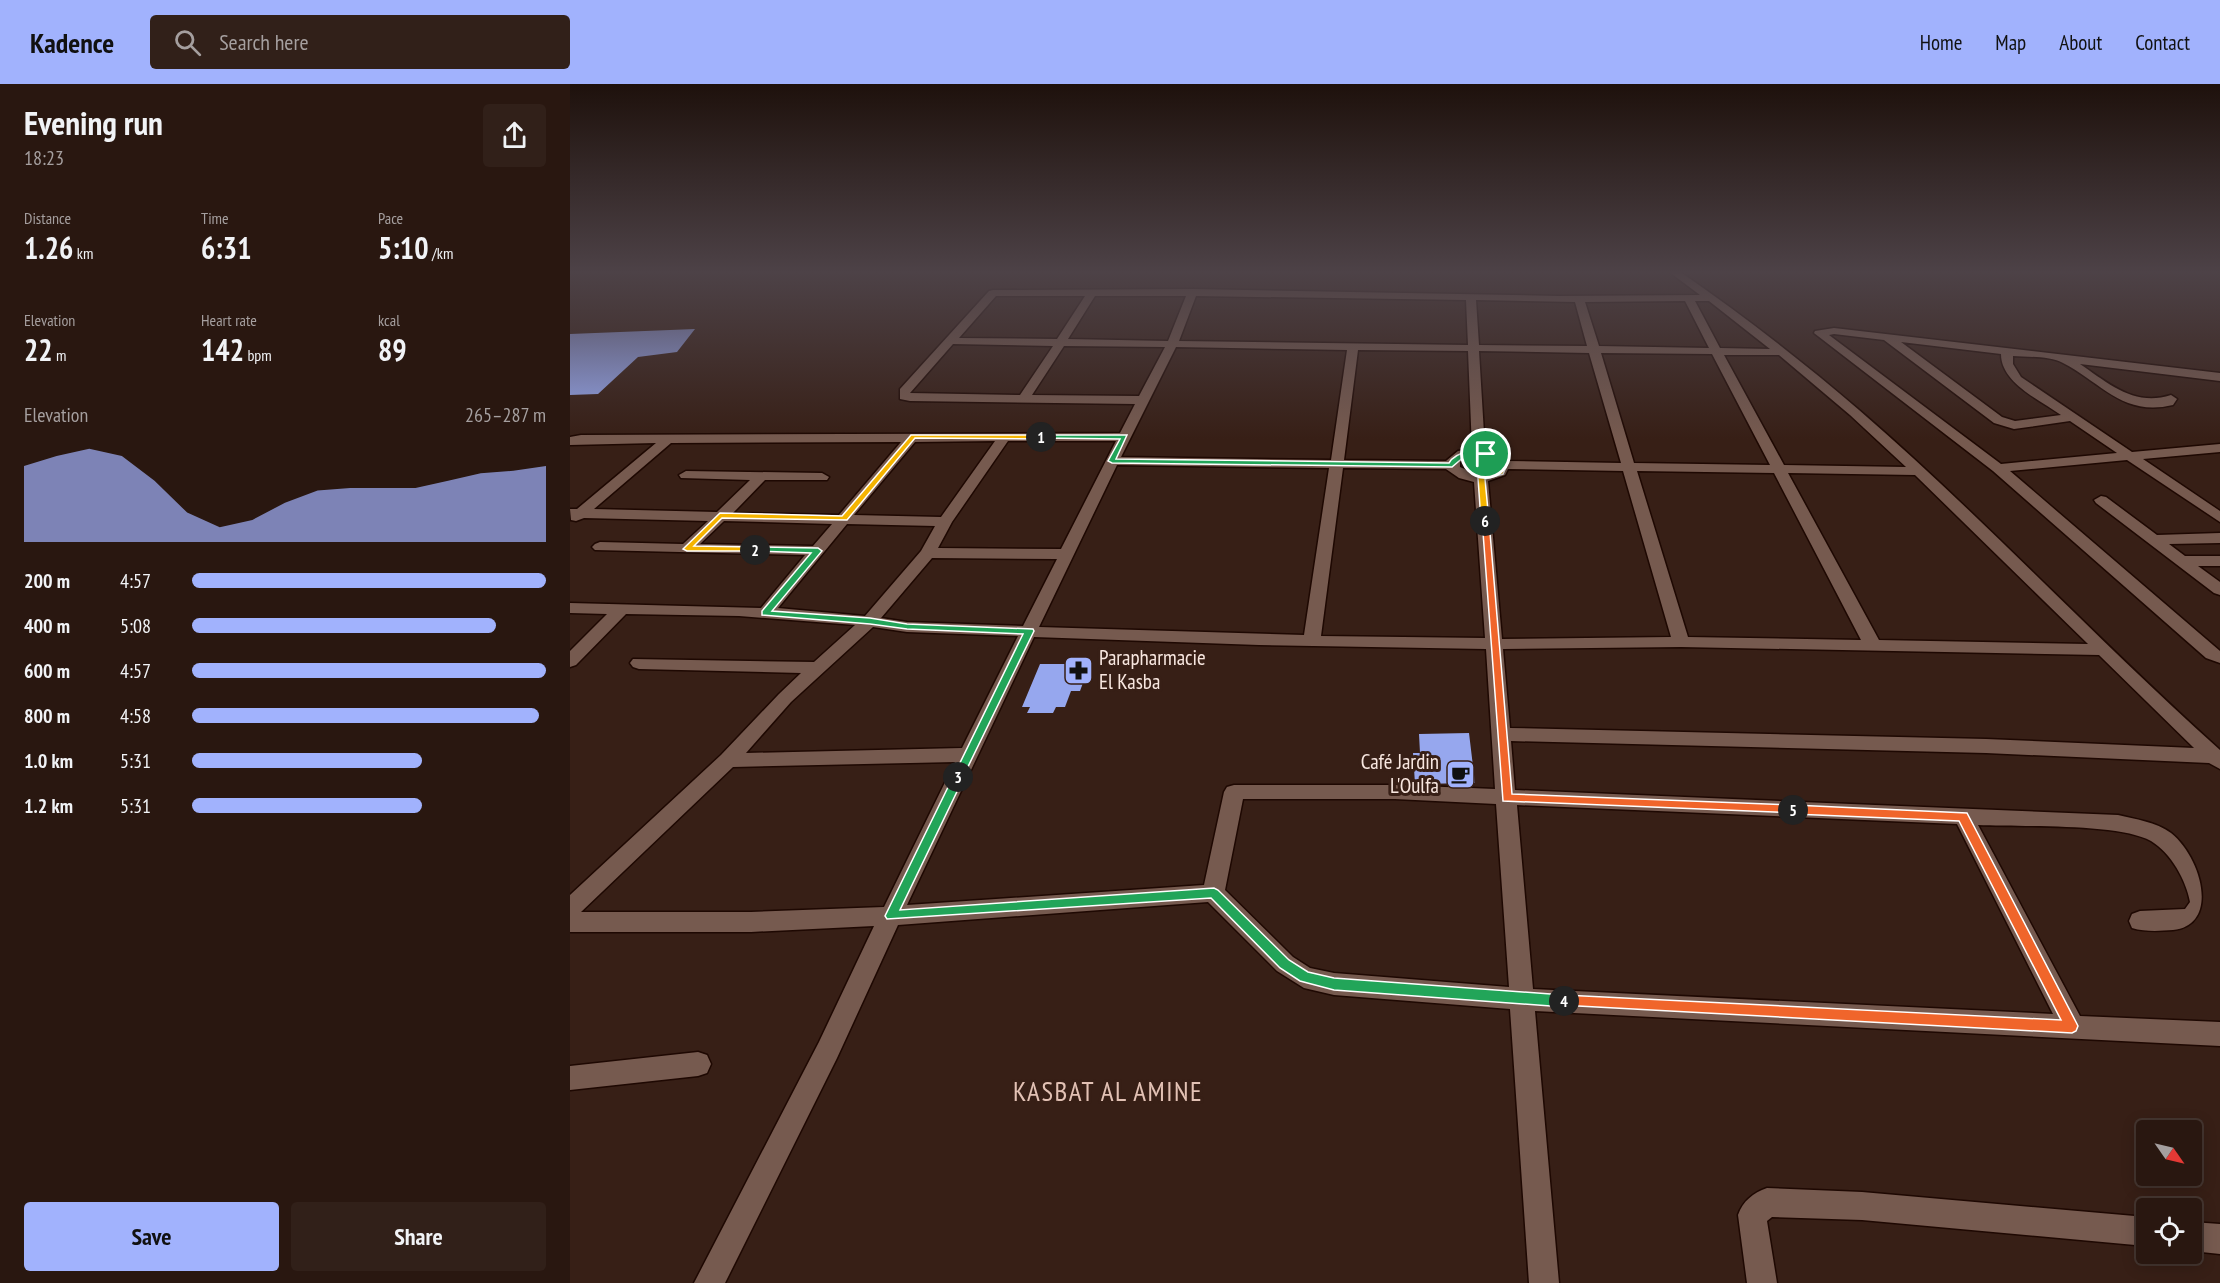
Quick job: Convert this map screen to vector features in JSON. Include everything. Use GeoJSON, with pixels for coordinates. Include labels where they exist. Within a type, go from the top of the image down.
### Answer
{"type":"FeatureCollection","features":[{"type":"Feature","properties":{"kind":"street"},"geometry":{"type":"LineString","coordinates":[[962,327],[904,392],[904,396],[1142,400]]}},
{"type":"Feature","properties":{"kind":"street"},"geometry":{"type":"LineString","coordinates":[[1024,398],[1070,327]]}},
{"type":"Feature","properties":{"kind":"street"},"geometry":{"type":"LineString","coordinates":[[709,1283],[828,1050],[1029,631],[1179,327]]}},
{"type":"Feature","properties":{"kind":"street"},"geometry":{"type":"LineString","coordinates":[[1473,327],[1479,453]]}},
{"type":"Feature","properties":{"kind":"street"},"geometry":{"type":"LineString","coordinates":[[1587,327],[1681,642]]}},
{"type":"Feature","properties":{"kind":"street"},"geometry":{"type":"LineString","coordinates":[[1703,327],[1873,646]]}},
{"type":"Feature","properties":{"kind":"street"},"geometry":{"type":"LineString","coordinates":[[1748,327],[1854,412],[1919,471],[2218,759]]}},
{"type":"Feature","properties":{"kind":"street"},"geometry":{"type":"LineString","coordinates":[[2220,377],[1834,331],[1819,333],[1998,468],[2203,646],[2220,657]]}},
{"type":"Feature","properties":{"kind":"street"},"geometry":{"type":"LineString","coordinates":[[1887,337],[1998,420],[2014,425],[2073,417]]}},
{"type":"Feature","properties":{"kind":"street"},"geometry":{"type":"LineString","coordinates":[[949,341],[1474,350],[1779,352]]}},
{"type":"Feature","properties":{"kind":"street"},"geometry":{"type":"LineString","coordinates":[[1312,641],[1353,347]]}},
{"type":"Feature","properties":{"kind":"street"},"geometry":{"type":"LineString","coordinates":[[2007,352],[2007,364],[2017,379],[2220,518]]}},
{"type":"Feature","properties":{"kind":"street"},"geometry":{"type":"LineString","coordinates":[[2066,359],[2123,398],[2156,404],[2169,402],[2171,399]]}},
{"type":"Feature","properties":{"kind":"street"},"geometry":{"type":"LineString","coordinates":[[570,441],[581,439],[913,436],[1124,437]]}},
{"type":"Feature","properties":{"kind":"street"},"geometry":{"type":"LineString","coordinates":[[765,613],[913,436]]}},
{"type":"Feature","properties":{"kind":"street"},"geometry":{"type":"LineString","coordinates":[[570,909],[728,760],[816,668],[870,621],[928,553],[945,522],[1005,437]]}},
{"type":"Feature","properties":{"kind":"street"},"geometry":{"type":"LineString","coordinates":[[573,516],[669,438]]}},
{"type":"Feature","properties":{"kind":"street"},"geometry":{"type":"LineString","coordinates":[[1998,468],[2220,448]]}},
{"type":"Feature","properties":{"kind":"street"},"geometry":{"type":"LineString","coordinates":[[1452,465],[1453,461],[1463,454],[1479,453],[1493,455],[1503,465],[1919,471]]}},
{"type":"Feature","properties":{"kind":"street"},"geometry":{"type":"LineString","coordinates":[[1112,461],[1452,465]]}},
{"type":"Feature","properties":{"kind":"street"},"geometry":{"type":"LineString","coordinates":[[1452,465],[1453,469],[1464,476],[1481,478],[1500,472],[1503,465]]}},
{"type":"Feature","properties":{"kind":"street"},"geometry":{"type":"LineString","coordinates":[[686,475],[822,477]]}},
{"type":"Feature","properties":{"kind":"street"},"geometry":{"type":"LineString","coordinates":[[687,549],[762,476]]}},
{"type":"Feature","properties":{"kind":"street"},"geometry":{"type":"LineString","coordinates":[[1481,478],[1544,1283]]}},
{"type":"Feature","properties":{"kind":"street"},"geometry":{"type":"LineString","coordinates":[[2101,500],[2220,590]]}},
{"type":"Feature","properties":{"kind":"street"},"geometry":{"type":"LineString","coordinates":[[573,516],[720,515],[945,522]]}},
{"type":"Feature","properties":{"kind":"street"},"geometry":{"type":"LineString","coordinates":[[2152,540],[2220,538]]}},
{"type":"Feature","properties":{"kind":"street"},"geometry":{"type":"LineString","coordinates":[[600,547],[818,551]]}},
{"type":"Feature","properties":{"kind":"street"},"geometry":{"type":"LineString","coordinates":[[928,553],[1067,554]]}},
{"type":"Feature","properties":{"kind":"street"},"geometry":{"type":"LineString","coordinates":[[2181,561],[2220,561]]}},
{"type":"Feature","properties":{"kind":"street"},"geometry":{"type":"LineString","coordinates":[[570,608],[765,613],[870,621],[907,627],[1312,641],[1494,644],[1681,642],[2104,650]]}},
{"type":"Feature","properties":{"kind":"street"},"geometry":{"type":"LineString","coordinates":[[570,661],[621,609]]}},
{"type":"Feature","properties":{"kind":"street"},"geometry":{"type":"LineString","coordinates":[[639,663],[816,668]]}},
{"type":"Feature","properties":{"kind":"street"},"geometry":{"type":"LineString","coordinates":[[1501,734],[1974,746],[2218,759]]}},
{"type":"Feature","properties":{"kind":"street"},"geometry":{"type":"LineString","coordinates":[[728,760],[969,755]]}},
{"type":"Feature","properties":{"kind":"street"},"geometry":{"type":"LineString","coordinates":[[1214,893],[1234,792],[1395,792],[2118,823],[2144,829],[2161,838],[2176,851],[2202,890],[2205,901],[2201,910],[2192,917],[2140,921]]}},
{"type":"Feature","properties":{"kind":"street"},"geometry":{"type":"LineString","coordinates":[[1963,816],[2072,1026]]}},
{"type":"Feature","properties":{"kind":"street"},"geometry":{"type":"LineString","coordinates":[[570,922],[751,922],[892,916],[1214,893],[1285,964],[1304,977],[1334,984],[1522,999],[2220,1034]]}},
{"type":"Feature","properties":{"kind":"street"},"geometry":{"type":"LineString","coordinates":[[570,1078],[698,1064]]}},
{"type":"Feature","properties":{"kind":"street"},"geometry":{"type":"LineString","coordinates":[[1762,1283],[1752,1215],[1767,1202],[1862,1206],[2136,1231]]}},
{"type":"Feature","properties":{"kind":"street"},"geometry":{"type":"LineString","coordinates":[[2202,1238],[2220,1239]]}},
{"type":"Feature","properties":{"kind":"building"},"geometry":{"type":"Polygon","coordinates":[[[695,329],[677,352],[638,357],[598,394],[570,395],[570,334],[695,329]]]}},
{"type":"Feature","properties":{"kind":"building"},"geometry":{"type":"Polygon","coordinates":[[[1040,664],[1090,664],[1080,691],[1071,691],[1065,707],[1056,707],[1053,713],[1027,713],[1030,707],[1022,707],[1040,664]]]}},
{"type":"Feature","properties":{"kind":"building"},"geometry":{"type":"Polygon","coordinates":[[[1469,733],[1475,783],[1415,784],[1413,753],[1420,753],[1419,734],[1469,733]]]}},
{"type":"Feature","properties":{"kind":"place","name":"Parapharmacie El Kasba"},"geometry":{"type":"Point","coordinates":[1078,670]}},
{"type":"Feature","properties":{"kind":"place","name":"Café Jardin L'Oulfa"},"geometry":{"type":"Point","coordinates":[1460,774]}},
{"type":"Feature","properties":{"kind":"district","name":"KASBAT AL AMINE"},"geometry":{"type":"Point","coordinates":[1108,1092]}},
{"type":"Feature","properties":{"kind":"route"},"geometry":{"type":"LineString","coordinates":[[913,436],[1124,437],[1112,461],[1452,465],[1457,457],[1463,454],[1486,454],[1498,458],[1503,465],[1503,469],[1495,475],[1481,478],[1506,798],[1963,816],[2072,1026],[1522,999],[1334,984],[1304,977],[1285,964],[1214,893],[892,916],[926,841],[1029,631],[907,627],[870,621],[765,613],[818,551],[687,549],[720,515],[844,518],[913,436]]}}]}
